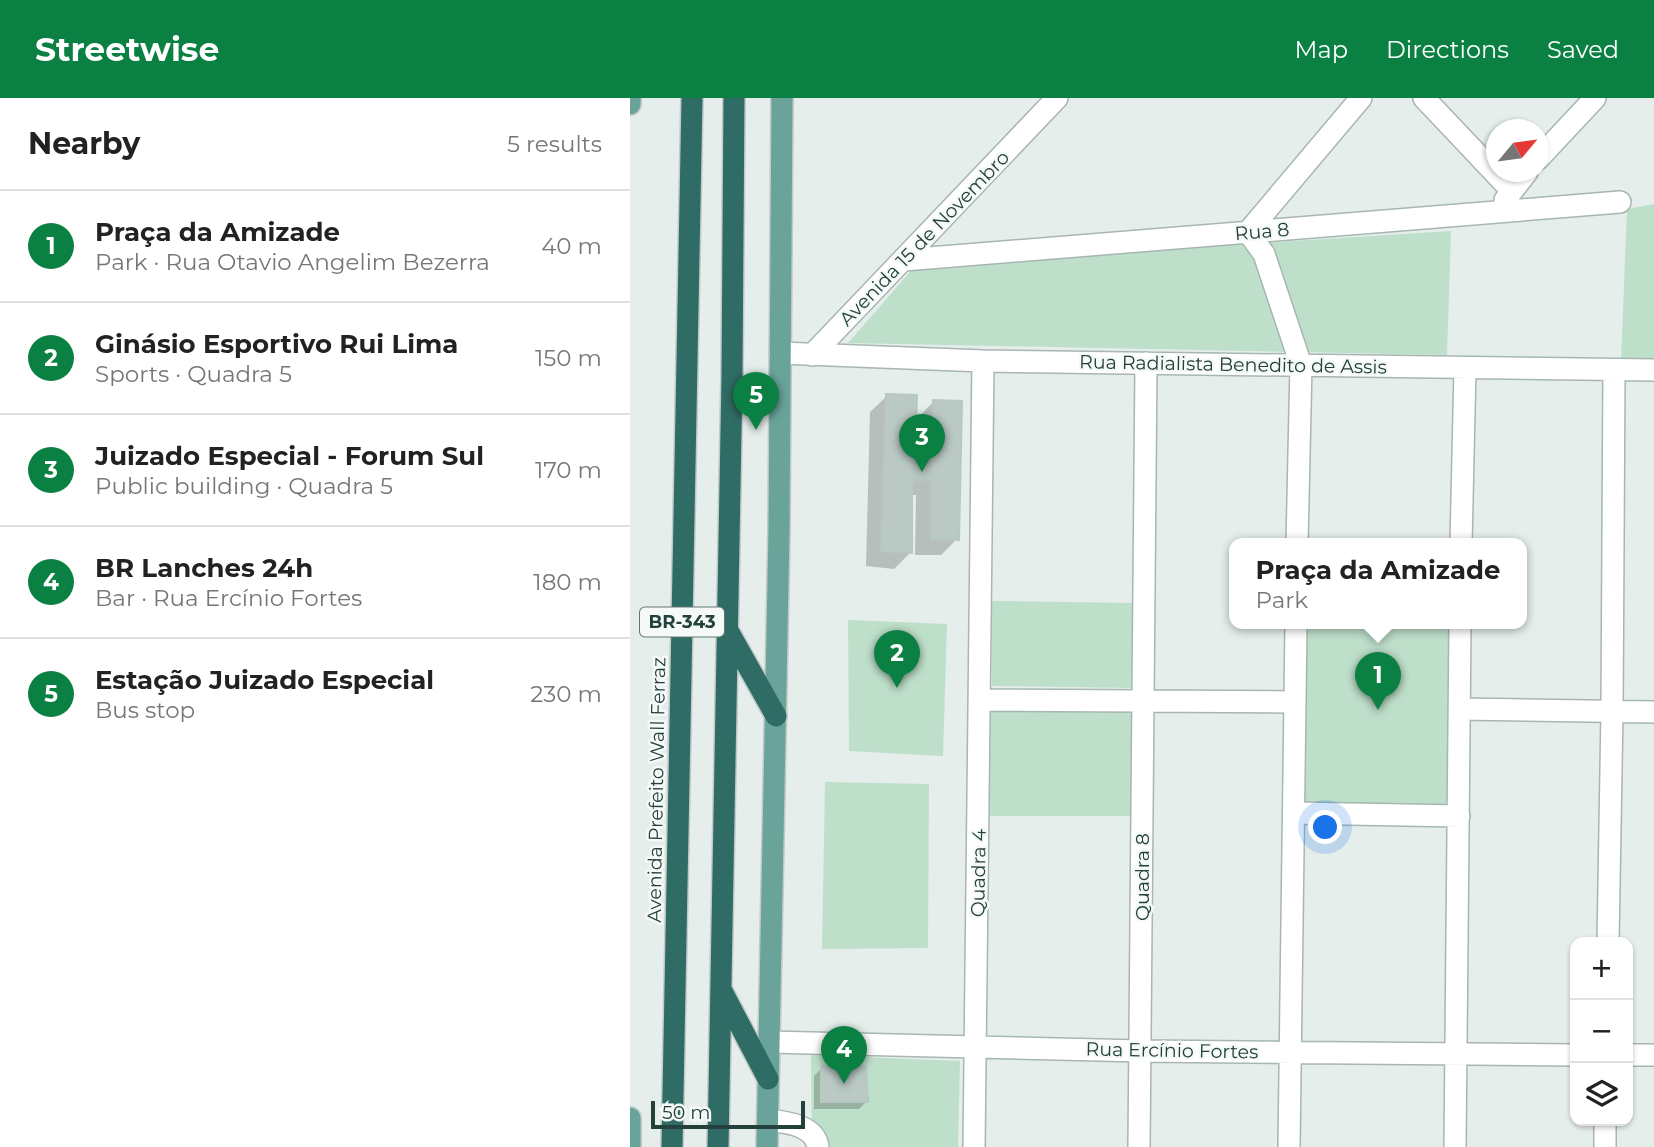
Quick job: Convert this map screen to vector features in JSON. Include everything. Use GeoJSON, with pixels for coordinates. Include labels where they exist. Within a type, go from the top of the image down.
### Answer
{"type":"FeatureCollection","features":[{"type":"Feature","properties":{"kind":"highway","name":"Avenida Prefeito Wall Ferraz"},"geometry":{"type":"LineString","coordinates":[[672,1147],[692,98]]}},
{"type":"Feature","properties":{"kind":"highway","name":"BR-343"},"geometry":{"type":"LineString","coordinates":[[718,1147],[732,390],[734,98]]}},
{"type":"Feature","properties":{"kind":"highway"},"geometry":{"type":"LineString","coordinates":[[726,627],[776,716]]}},
{"type":"Feature","properties":{"kind":"highway"},"geometry":{"type":"LineString","coordinates":[[720,986],[768,1079]]}},
{"type":"Feature","properties":{"kind":"main road"},"geometry":{"type":"LineString","coordinates":[[630,98],[630,104]]}},
{"type":"Feature","properties":{"kind":"main road"},"geometry":{"type":"LineString","coordinates":[[767,1147],[776,716],[782,98]]}},
{"type":"Feature","properties":{"kind":"main road"},"geometry":{"type":"LineString","coordinates":[[630,1118],[630,1147]]}},
{"type":"Feature","properties":{"kind":"street","name":"Avenida 15 de Novembro"},"geometry":{"type":"LineString","coordinates":[[812,355],[904,260],[1040,107],[1057,98]]}},
{"type":"Feature","properties":{"kind":"street"},"geometry":{"type":"LineString","coordinates":[[1297,538],[1301,365],[1264,254],[1248,232],[1361,98]]}},
{"type":"Feature","properties":{"kind":"street"},"geometry":{"type":"LineString","coordinates":[[1424,98],[1511,190]]}},
{"type":"Feature","properties":{"kind":"street"},"geometry":{"type":"LineString","coordinates":[[1549,147],[1595,98]]}},
{"type":"Feature","properties":{"kind":"street"},"geometry":{"type":"LineString","coordinates":[[1499,210],[1518,182]]}},
{"type":"Feature","properties":{"kind":"street","name":"Rua 8"},"geometry":{"type":"LineString","coordinates":[[904,260],[1620,202]]}},
{"type":"Feature","properties":{"kind":"street"},"geometry":{"type":"LineString","coordinates":[[780,353],[812,355]]}},
{"type":"Feature","properties":{"kind":"street","name":"Rua Radialista Benedito de Assis"},"geometry":{"type":"LineString","coordinates":[[812,355],[983,361],[1654,370]]}},
{"type":"Feature","properties":{"kind":"street","name":"Quadra 4"},"geometry":{"type":"LineString","coordinates":[[974,1147],[983,361]]}},
{"type":"Feature","properties":{"kind":"street","name":"Quadra 8"},"geometry":{"type":"LineString","coordinates":[[1139,1147],[1146,363]]}},
{"type":"Feature","properties":{"kind":"street"},"geometry":{"type":"LineString","coordinates":[[1461,538],[1465,368]]}},
{"type":"Feature","properties":{"kind":"street"},"geometry":{"type":"LineString","coordinates":[[1608,937],[1614,370]]}},
{"type":"Feature","properties":{"kind":"street"},"geometry":{"type":"LineString","coordinates":[[1289,1147],[1296,629]]}},
{"type":"Feature","properties":{"kind":"street"},"geometry":{"type":"LineString","coordinates":[[1455,1147],[1460,629]]}},
{"type":"Feature","properties":{"kind":"street"},"geometry":{"type":"LineString","coordinates":[[981,700],[1295,702]]}},
{"type":"Feature","properties":{"kind":"street"},"geometry":{"type":"LineString","coordinates":[[1460,709],[1654,712]]}},
{"type":"Feature","properties":{"kind":"street"},"geometry":{"type":"LineString","coordinates":[[1294,813],[1459,816]]}},
{"type":"Feature","properties":{"kind":"street","name":"Rua Ercínio Fortes"},"geometry":{"type":"LineString","coordinates":[[769,1042],[1141,1051],[1570,1055]]}},
{"type":"Feature","properties":{"kind":"street"},"geometry":{"type":"LineString","coordinates":[[1633,1055],[1654,1055]]}},
{"type":"Feature","properties":{"kind":"street"},"geometry":{"type":"LineString","coordinates":[[768,1120],[790,1123],[812,1133],[818,1147]]}},
{"type":"Feature","properties":{"kind":"street"},"geometry":{"type":"LineString","coordinates":[[1605,1126],[1605,1147]]}},
{"type":"Feature","properties":{"kind":"green space"},"geometry":{"type":"Polygon","coordinates":[[[1654,204],[1654,361],[1621,362],[1627,209],[1654,204]]]}},
{"type":"Feature","properties":{"kind":"green space"},"geometry":{"type":"Polygon","coordinates":[[[1451,231],[1447,355],[848,343],[916,265],[1451,231]]]}},
{"type":"Feature","properties":{"kind":"green space"},"geometry":{"type":"Polygon","coordinates":[[[992,601],[1132,603],[1133,688],[992,686],[992,601]]]}},
{"type":"Feature","properties":{"kind":"green space"},"geometry":{"type":"Polygon","coordinates":[[[848,620],[947,624],[943,756],[849,751],[848,620]]]}},
{"type":"Feature","properties":{"kind":"green space"},"geometry":{"type":"Polygon","coordinates":[[[1302,629],[1455,629],[1452,809],[1303,806],[1302,629]]]}},
{"type":"Feature","properties":{"kind":"green space"},"geometry":{"type":"Polygon","coordinates":[[[989,707],[1134,713],[1133,816],[988,816],[989,707]]]}},
{"type":"Feature","properties":{"kind":"green space"},"geometry":{"type":"Polygon","coordinates":[[[825,782],[929,784],[928,948],[822,949],[825,782]]]}},
{"type":"Feature","properties":{"kind":"green space"},"geometry":{"type":"Polygon","coordinates":[[[811,1055],[960,1061],[958,1147],[812,1147],[811,1055]]]}},
{"type":"Feature","properties":{"kind":"building"},"geometry":{"type":"Polygon","coordinates":[[[886,394],[917,395],[915,465],[930,464],[933,400],[962,401],[959,540],[931,539],[931,480],[912,480],[912,553],[881,551],[886,394]]]}},
{"type":"Feature","properties":{"kind":"building"},"geometry":{"type":"Polygon","coordinates":[[[821,1066],[866,1066],[868,1102],[821,1102],[821,1066]]]}},
{"type":"Feature","properties":{"kind":"place","name":"Estação Juizado Especial"},"geometry":{"type":"Point","coordinates":[756,430]}},
{"type":"Feature","properties":{"kind":"place","name":"Juizado Especial - Forum Sul"},"geometry":{"type":"Point","coordinates":[922,472]}},
{"type":"Feature","properties":{"kind":"place","name":"Ginásio Esportivo Rui Lima"},"geometry":{"type":"Point","coordinates":[897,688]}},
{"type":"Feature","properties":{"kind":"place","name":"Praça da Amizade"},"geometry":{"type":"Point","coordinates":[1378,710]}},
{"type":"Feature","properties":{"kind":"place","name":"BR Lanches 24h"},"geometry":{"type":"Point","coordinates":[844,1084]}}]}
